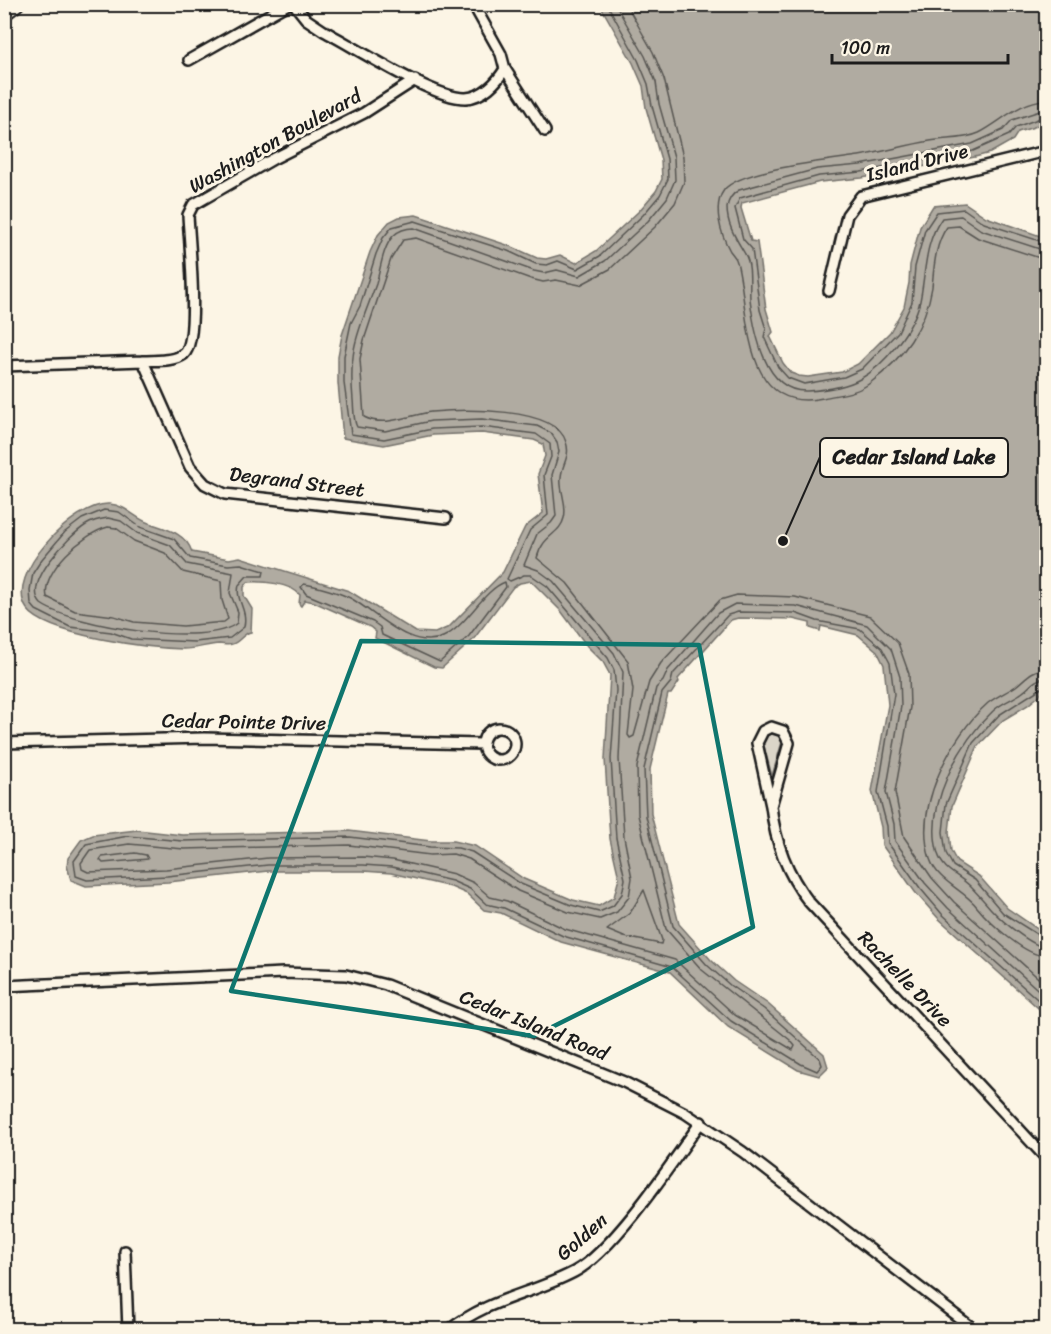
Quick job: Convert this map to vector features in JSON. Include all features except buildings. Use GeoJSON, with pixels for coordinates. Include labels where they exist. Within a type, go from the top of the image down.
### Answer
{"type":"FeatureCollection","features":[{"type":"Feature","properties":{"kind":"street"},"geometry":{"type":"LineString","coordinates":[[4,13],[16,4]]}},
{"type":"Feature","properties":{"kind":"street"},"geometry":{"type":"LineString","coordinates":[[189,60],[288,4]]}},
{"type":"Feature","properties":{"kind":"street"},"geometry":{"type":"LineString","coordinates":[[294,4],[306,19],[324,31],[444,94],[467,98],[498,81],[504,65]]}},
{"type":"Feature","properties":{"kind":"street"},"geometry":{"type":"LineString","coordinates":[[473,4],[504,65],[545,131]]}},
{"type":"Feature","properties":{"kind":"street","name":"Washington Boulevard"},"geometry":{"type":"LineString","coordinates":[[143,361],[175,359],[186,352],[191,341],[193,314],[188,215],[193,205],[273,159],[364,113],[415,80]]}},
{"type":"Feature","properties":{"kind":"street","name":"Island Drive"},"geometry":{"type":"LineString","coordinates":[[829,291],[847,215],[861,196],[1047,151]]}},
{"type":"Feature","properties":{"kind":"street"},"geometry":{"type":"LineString","coordinates":[[4,366],[143,361]]}},
{"type":"Feature","properties":{"kind":"street","name":"Degrand Street"},"geometry":{"type":"LineString","coordinates":[[143,361],[190,466],[205,484],[225,494],[446,518]]}},
{"type":"Feature","properties":{"kind":"street","name":"Rachelle Drive"},"geometry":{"type":"LineString","coordinates":[[771,806],[789,742],[783,731],[775,727],[763,731],[757,742],[777,837],[786,865],[809,902],[1047,1158]]}},
{"type":"Feature","properties":{"kind":"street","name":"Cedar Pointe Drive"},"geometry":{"type":"LineString","coordinates":[[4,742],[204,738],[482,744]]}},
{"type":"Feature","properties":{"kind":"street","name":"Cedar Island Road"},"geometry":{"type":"LineString","coordinates":[[4,986],[260,973],[322,974],[363,978],[401,990],[601,1072],[655,1096],[700,1122],[975,1329]]}},
{"type":"Feature","properties":{"kind":"street","name":"Golden"},"geometry":{"type":"LineString","coordinates":[[449,1329],[473,1311],[503,1298],[543,1287],[577,1271],[614,1237],[700,1122]]}},
{"type":"Feature","properties":{"kind":"street"},"geometry":{"type":"LineString","coordinates":[[125,1251],[128,1329]]}},
{"type":"Feature","properties":{"kind":"highlighted area"},"geometry":{"type":"Polygon","coordinates":[[[361,641],[699,645],[753,927],[534,1036],[231,991],[361,641]]]}},
{"type":"Feature","properties":{"kind":"shaded area"},"geometry":{"type":"Polygon","coordinates":[[[771,733],[778,735],[782,742],[772,776],[763,743],[766,736],[771,733]]]}},
{"type":"Feature","properties":{"kind":"water"},"geometry":{"type":"Polygon","coordinates":[[[600,5],[1046,5],[1046,119],[1037,126],[1018,132],[1013,140],[990,153],[862,178],[820,182],[742,203],[741,208],[751,241],[757,242],[766,309],[773,332],[770,336],[783,363],[791,373],[808,377],[842,372],[858,364],[890,332],[904,307],[910,265],[920,227],[933,206],[965,203],[986,217],[1046,238],[1046,690],[1028,705],[1003,720],[978,746],[952,806],[949,832],[951,851],[957,862],[979,876],[1007,908],[1046,935],[1046,1015],[938,918],[915,892],[882,845],[881,827],[872,791],[888,705],[884,665],[877,651],[858,635],[821,626],[820,631],[810,628],[810,623],[793,619],[738,618],[731,620],[678,679],[679,682],[671,694],[668,694],[650,769],[651,814],[679,924],[711,960],[734,981],[768,1004],[824,1054],[828,1067],[819,1076],[798,1070],[728,1027],[670,972],[561,942],[501,913],[484,910],[467,894],[451,887],[391,873],[363,871],[268,871],[168,882],[86,886],[71,880],[67,866],[68,858],[81,840],[93,835],[137,830],[183,835],[349,831],[431,841],[453,841],[475,846],[524,879],[573,900],[599,906],[614,897],[619,878],[610,839],[605,759],[610,675],[603,662],[587,646],[561,611],[531,581],[513,587],[473,640],[442,668],[434,667],[375,638],[376,632],[370,627],[314,602],[305,600],[301,606],[299,604],[300,595],[296,591],[276,584],[248,582],[244,587],[244,596],[252,609],[251,632],[231,645],[219,644],[188,649],[124,643],[76,633],[38,618],[27,609],[22,595],[25,578],[33,561],[46,543],[78,515],[95,507],[109,504],[175,533],[185,540],[192,552],[229,559],[240,557],[349,591],[416,632],[435,633],[449,627],[503,572],[525,527],[543,513],[538,474],[545,456],[543,444],[534,440],[482,433],[433,435],[384,445],[343,438],[338,356],[342,335],[370,252],[378,235],[389,222],[399,217],[416,215],[510,246],[537,258],[546,259],[560,255],[576,263],[596,251],[639,211],[656,191],[662,179],[661,160],[646,108],[643,86],[633,63],[600,5]]]}},
{"type":"Feature","properties":{"kind":"place","name":"Cedar Island Lake"},"geometry":{"type":"Point","coordinates":[783,541]}}]}
